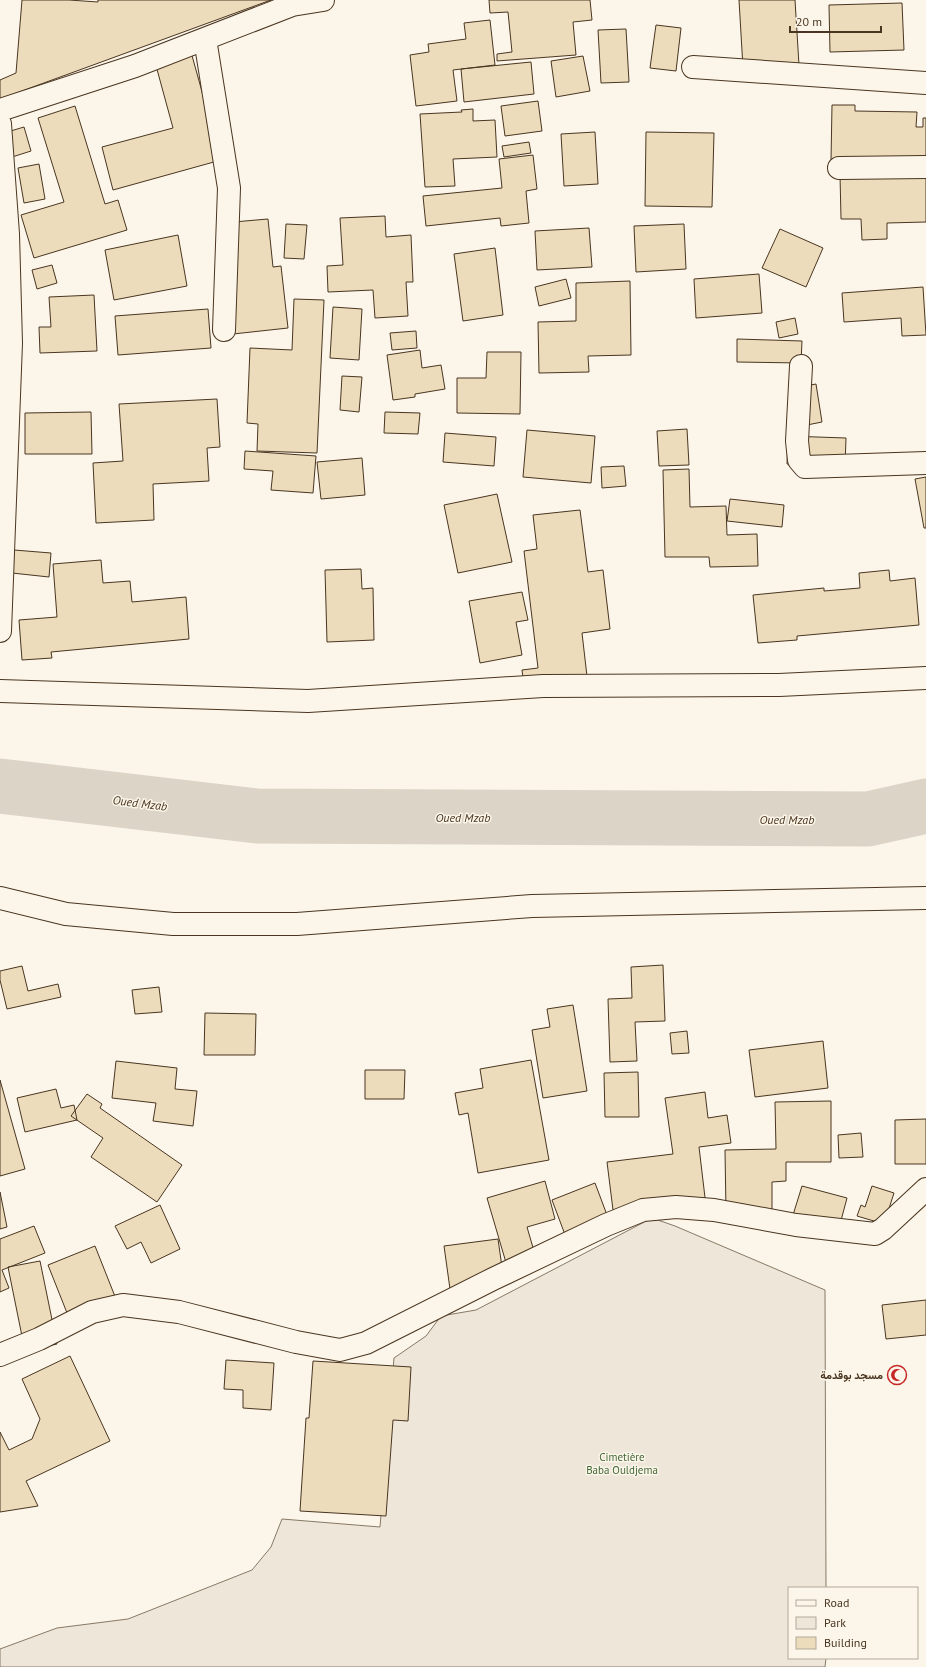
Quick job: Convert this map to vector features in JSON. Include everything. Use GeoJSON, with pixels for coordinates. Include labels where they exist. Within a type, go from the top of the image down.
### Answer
{"type":"FeatureCollection","features":[{"type":"Feature","properties":{"kind":"street"},"geometry":{"type":"LineString","coordinates":[[0,110],[135,66],[292,5],[323,0]]}},
{"type":"Feature","properties":{"kind":"street"},"geometry":{"type":"LineString","coordinates":[[205,39],[229,188],[224,330]]}},
{"type":"Feature","properties":{"kind":"street"},"geometry":{"type":"LineString","coordinates":[[693,67],[926,82]]}},
{"type":"Feature","properties":{"kind":"street"},"geometry":{"type":"LineString","coordinates":[[0,124],[8,234],[11,343],[0,631]]}},
{"type":"Feature","properties":{"kind":"street"},"geometry":{"type":"LineString","coordinates":[[840,168],[926,167]]}},
{"type":"Feature","properties":{"kind":"street"},"geometry":{"type":"LineString","coordinates":[[801,366],[797,441],[799,460],[805,467],[926,464]]}},
{"type":"Feature","properties":{"kind":"street"},"geometry":{"type":"LineString","coordinates":[[0,691],[308,701],[543,686],[779,685],[926,678]]}},
{"type":"Feature","properties":{"kind":"street"},"geometry":{"type":"LineString","coordinates":[[0,898],[66,914],[173,924],[290,924],[532,906],[926,898]]}},
{"type":"Feature","properties":{"kind":"street"},"geometry":{"type":"LineString","coordinates":[[0,1356],[39,1339],[92,1312],[123,1304],[179,1312],[296,1342],[340,1350],[366,1343],[507,1272],[606,1225],[643,1210],[676,1207],[714,1210],[796,1225],[875,1234],[883,1229],[926,1189]]}},
{"type":"Feature","properties":{"kind":"green space","name":"Cimetière Baba Ouldjema"},"geometry":{"type":"Polygon","coordinates":[[[652,1218],[675,1226],[825,1290],[826,1587],[788,1587],[788,1659],[826,1659],[825,1667],[0,1667],[0,1649],[57,1628],[128,1619],[252,1570],[271,1547],[282,1519],[380,1527],[394,1358],[426,1336],[441,1316],[476,1310],[652,1218]]]}},
{"type":"Feature","properties":{"kind":"building"},"geometry":{"type":"Polygon","coordinates":[[[22,0],[69,0],[98,2],[98,0],[271,0],[0,99],[0,80],[16,73],[22,0]]]}},
{"type":"Feature","properties":{"kind":"building"},"geometry":{"type":"Polygon","coordinates":[[[489,0],[590,0],[592,20],[573,22],[576,55],[497,61],[497,54],[512,52],[508,12],[490,13],[489,0]]]}},
{"type":"Feature","properties":{"kind":"building"},"geometry":{"type":"Polygon","coordinates":[[[739,0],[795,0],[799,65],[743,68],[739,0]]]}},
{"type":"Feature","properties":{"kind":"building"},"geometry":{"type":"Polygon","coordinates":[[[902,3],[904,50],[830,52],[829,5],[902,3]]]}},
{"type":"Feature","properties":{"kind":"building"},"geometry":{"type":"Polygon","coordinates":[[[490,20],[495,65],[453,70],[457,101],[416,106],[410,55],[429,52],[428,44],[466,39],[464,23],[490,20]]]}},
{"type":"Feature","properties":{"kind":"building"},"geometry":{"type":"Polygon","coordinates":[[[656,25],[681,28],[676,71],[650,68],[656,25]]]}},
{"type":"Feature","properties":{"kind":"building"},"geometry":{"type":"Polygon","coordinates":[[[626,29],[629,82],[601,83],[598,30],[626,29]]]}},
{"type":"Feature","properties":{"kind":"building"},"geometry":{"type":"Polygon","coordinates":[[[191,52],[221,160],[113,190],[102,147],[173,128],[155,62],[191,52]]]}},
{"type":"Feature","properties":{"kind":"building"},"geometry":{"type":"Polygon","coordinates":[[[583,56],[590,91],[556,97],[551,61],[583,56]]]}},
{"type":"Feature","properties":{"kind":"building"},"geometry":{"type":"Polygon","coordinates":[[[531,62],[534,94],[464,102],[461,69],[531,62]]]}},
{"type":"Feature","properties":{"kind":"building"},"geometry":{"type":"Polygon","coordinates":[[[538,101],[542,131],[505,136],[501,106],[538,101]]]}},
{"type":"Feature","properties":{"kind":"building"},"geometry":{"type":"Polygon","coordinates":[[[832,105],[855,105],[855,111],[917,112],[916,127],[923,127],[923,118],[926,118],[926,162],[831,161],[832,105]]]}},
{"type":"Feature","properties":{"kind":"building"},"geometry":{"type":"Polygon","coordinates":[[[75,106],[105,204],[118,200],[127,230],[34,258],[21,215],[64,202],[38,118],[75,106]]]}},
{"type":"Feature","properties":{"kind":"building"},"geometry":{"type":"Polygon","coordinates":[[[473,109],[473,121],[495,120],[497,157],[453,159],[455,186],[425,187],[420,114],[462,112],[461,110],[473,109]]]}},
{"type":"Feature","properties":{"kind":"building"},"geometry":{"type":"Polygon","coordinates":[[[24,127],[31,151],[12,157],[4,133],[24,127]]]}},
{"type":"Feature","properties":{"kind":"building"},"geometry":{"type":"Polygon","coordinates":[[[595,132],[598,184],[564,186],[561,134],[595,132]]]}},
{"type":"Feature","properties":{"kind":"building"},"geometry":{"type":"Polygon","coordinates":[[[646,132],[714,133],[712,207],[645,206],[646,132]]]}},
{"type":"Feature","properties":{"kind":"building"},"geometry":{"type":"Polygon","coordinates":[[[529,142],[531,153],[504,157],[502,146],[529,142]]]}},
{"type":"Feature","properties":{"kind":"building"},"geometry":{"type":"Polygon","coordinates":[[[533,155],[537,189],[526,191],[529,223],[501,226],[500,218],[426,226],[423,196],[502,188],[499,159],[533,155]]]}},
{"type":"Feature","properties":{"kind":"building"},"geometry":{"type":"Polygon","coordinates":[[[39,164],[45,199],[24,203],[18,168],[39,164]]]}},
{"type":"Feature","properties":{"kind":"building"},"geometry":{"type":"Polygon","coordinates":[[[926,173],[926,222],[887,223],[887,239],[862,240],[861,219],[841,219],[840,175],[926,173]]]}},
{"type":"Feature","properties":{"kind":"building"},"geometry":{"type":"Polygon","coordinates":[[[385,216],[386,237],[411,235],[413,282],[406,282],[408,316],[375,318],[373,290],[328,292],[327,266],[343,265],[340,218],[385,216]]]}},
{"type":"Feature","properties":{"kind":"building"},"geometry":{"type":"Polygon","coordinates":[[[268,219],[273,267],[281,266],[288,328],[233,334],[222,223],[268,219]]]}},
{"type":"Feature","properties":{"kind":"building"},"geometry":{"type":"Polygon","coordinates":[[[286,224],[307,225],[304,259],[284,258],[286,224]]]}},
{"type":"Feature","properties":{"kind":"building"},"geometry":{"type":"Polygon","coordinates":[[[684,224],[686,269],[636,272],[634,226],[684,224]]]}},
{"type":"Feature","properties":{"kind":"building"},"geometry":{"type":"Polygon","coordinates":[[[589,228],[592,267],[537,270],[535,231],[589,228]]]}},
{"type":"Feature","properties":{"kind":"building"},"geometry":{"type":"Polygon","coordinates":[[[780,229],[823,248],[806,287],[762,268],[780,229]]]}},
{"type":"Feature","properties":{"kind":"building"},"geometry":{"type":"Polygon","coordinates":[[[178,235],[187,286],[114,300],[105,250],[178,235]]]}},
{"type":"Feature","properties":{"kind":"building"},"geometry":{"type":"Polygon","coordinates":[[[495,248],[503,315],[463,321],[454,254],[495,248]]]}},
{"type":"Feature","properties":{"kind":"building"},"geometry":{"type":"Polygon","coordinates":[[[52,265],[57,283],[37,289],[32,270],[52,265]]]}},
{"type":"Feature","properties":{"kind":"building"},"geometry":{"type":"Polygon","coordinates":[[[759,274],[762,313],[696,318],[694,279],[759,274]]]}},
{"type":"Feature","properties":{"kind":"building"},"geometry":{"type":"Polygon","coordinates":[[[566,279],[571,298],[539,306],[535,287],[566,279]]]}},
{"type":"Feature","properties":{"kind":"building"},"geometry":{"type":"Polygon","coordinates":[[[630,281],[631,355],[588,356],[589,372],[539,373],[538,322],[576,321],[576,283],[630,281]]]}},
{"type":"Feature","properties":{"kind":"building"},"geometry":{"type":"Polygon","coordinates":[[[923,287],[926,335],[902,336],[901,318],[844,322],[842,293],[923,287]]]}},
{"type":"Feature","properties":{"kind":"building"},"geometry":{"type":"Polygon","coordinates":[[[94,295],[97,351],[40,353],[39,327],[51,327],[49,297],[94,295]]]}},
{"type":"Feature","properties":{"kind":"building"},"geometry":{"type":"Polygon","coordinates":[[[294,299],[324,300],[317,453],[257,451],[258,424],[247,423],[250,348],[292,350],[294,299]]]}},
{"type":"Feature","properties":{"kind":"building"},"geometry":{"type":"Polygon","coordinates":[[[333,307],[362,309],[359,360],[330,358],[333,307]]]}},
{"type":"Feature","properties":{"kind":"building"},"geometry":{"type":"Polygon","coordinates":[[[208,309],[211,348],[118,355],[115,316],[208,309]]]}},
{"type":"Feature","properties":{"kind":"building"},"geometry":{"type":"Polygon","coordinates":[[[795,318],[798,334],[779,338],[776,322],[795,318]]]}},
{"type":"Feature","properties":{"kind":"building"},"geometry":{"type":"Polygon","coordinates":[[[416,331],[417,348],[392,350],[390,333],[416,331]]]}},
{"type":"Feature","properties":{"kind":"building"},"geometry":{"type":"Polygon","coordinates":[[[737,339],[802,341],[801,363],[737,362],[737,339]]]}},
{"type":"Feature","properties":{"kind":"building"},"geometry":{"type":"Polygon","coordinates":[[[420,350],[422,368],[441,365],[445,389],[415,394],[415,397],[393,400],[387,355],[420,350]]]}},
{"type":"Feature","properties":{"kind":"building"},"geometry":{"type":"Polygon","coordinates":[[[487,352],[521,352],[520,414],[457,413],[457,378],[486,378],[487,352]]]}},
{"type":"Feature","properties":{"kind":"building"},"geometry":{"type":"Polygon","coordinates":[[[342,376],[362,377],[359,412],[340,410],[342,376]]]}},
{"type":"Feature","properties":{"kind":"building"},"geometry":{"type":"Polygon","coordinates":[[[816,384],[822,422],[797,427],[790,389],[816,384]]]}},
{"type":"Feature","properties":{"kind":"building"},"geometry":{"type":"Polygon","coordinates":[[[217,399],[220,447],[207,448],[209,481],[153,484],[154,520],[96,523],[93,463],[123,461],[119,404],[217,399]]]}},
{"type":"Feature","properties":{"kind":"building"},"geometry":{"type":"Polygon","coordinates":[[[91,412],[92,454],[25,454],[25,413],[91,412]]]}},
{"type":"Feature","properties":{"kind":"building"},"geometry":{"type":"Polygon","coordinates":[[[385,412],[420,413],[418,434],[384,433],[385,412]]]}},
{"type":"Feature","properties":{"kind":"building"},"geometry":{"type":"Polygon","coordinates":[[[687,429],[689,465],[659,466],[657,431],[687,429]]]}},
{"type":"Feature","properties":{"kind":"building"},"geometry":{"type":"Polygon","coordinates":[[[527,430],[595,436],[591,483],[523,477],[527,430]]]}},
{"type":"Feature","properties":{"kind":"building"},"geometry":{"type":"Polygon","coordinates":[[[445,433],[496,437],[494,466],[443,462],[445,433]]]}},
{"type":"Feature","properties":{"kind":"building"},"geometry":{"type":"Polygon","coordinates":[[[788,436],[846,438],[845,467],[787,464],[788,436]]]}},
{"type":"Feature","properties":{"kind":"building"},"geometry":{"type":"Polygon","coordinates":[[[245,451],[316,456],[313,493],[271,490],[273,471],[244,469],[245,451]]]}},
{"type":"Feature","properties":{"kind":"building"},"geometry":{"type":"Polygon","coordinates":[[[362,458],[365,495],[321,499],[317,462],[362,458]]]}},
{"type":"Feature","properties":{"kind":"building"},"geometry":{"type":"Polygon","coordinates":[[[624,466],[626,486],[602,488],[601,467],[624,466]]]}},
{"type":"Feature","properties":{"kind":"building"},"geometry":{"type":"Polygon","coordinates":[[[689,469],[690,507],[726,506],[727,535],[757,534],[758,566],[710,567],[709,557],[665,557],[663,470],[689,469]]]}},
{"type":"Feature","properties":{"kind":"building"},"geometry":{"type":"Polygon","coordinates":[[[926,477],[926,528],[924,528],[915,479],[926,477]]]}},
{"type":"Feature","properties":{"kind":"building"},"geometry":{"type":"Polygon","coordinates":[[[497,494],[512,562],[458,573],[444,505],[497,494]]]}},
{"type":"Feature","properties":{"kind":"building"},"geometry":{"type":"Polygon","coordinates":[[[730,499],[784,505],[782,527],[727,521],[730,499]]]}},
{"type":"Feature","properties":{"kind":"building"},"geometry":{"type":"Polygon","coordinates":[[[580,510],[588,572],[603,570],[610,629],[582,633],[588,685],[525,693],[522,670],[538,668],[524,551],[537,549],[533,515],[580,510]]]}},
{"type":"Feature","properties":{"kind":"building"},"geometry":{"type":"Polygon","coordinates":[[[14,550],[51,553],[49,577],[12,573],[14,550]]]}},
{"type":"Feature","properties":{"kind":"building"},"geometry":{"type":"Polygon","coordinates":[[[101,560],[103,583],[130,581],[132,602],[186,597],[189,639],[51,652],[52,658],[22,660],[19,620],[57,617],[53,564],[101,560]]]}},
{"type":"Feature","properties":{"kind":"building"},"geometry":{"type":"Polygon","coordinates":[[[361,569],[362,589],[373,588],[374,640],[327,642],[325,570],[361,569]]]}},
{"type":"Feature","properties":{"kind":"building"},"geometry":{"type":"Polygon","coordinates":[[[889,570],[890,581],[915,578],[919,625],[797,636],[797,640],[758,643],[753,595],[824,588],[824,591],[860,588],[859,573],[889,570]]]}},
{"type":"Feature","properties":{"kind":"building"},"geometry":{"type":"Polygon","coordinates":[[[522,592],[528,620],[516,622],[522,655],[480,663],[469,601],[522,592]]]}},
{"type":"Feature","properties":{"kind":"building"},"geometry":{"type":"Polygon","coordinates":[[[663,965],[665,1021],[635,1022],[637,1061],[610,1062],[608,999],[632,998],[631,967],[663,965]]]}},
{"type":"Feature","properties":{"kind":"building"},"geometry":{"type":"Polygon","coordinates":[[[22,966],[28,991],[58,984],[61,997],[7,1009],[0,980],[0,971],[22,966]]]}},
{"type":"Feature","properties":{"kind":"building"},"geometry":{"type":"Polygon","coordinates":[[[159,987],[162,1012],[135,1014],[132,990],[159,987]]]}},
{"type":"Feature","properties":{"kind":"building"},"geometry":{"type":"Polygon","coordinates":[[[573,1005],[587,1091],[543,1098],[532,1030],[550,1027],[547,1009],[573,1005]]]}},
{"type":"Feature","properties":{"kind":"building"},"geometry":{"type":"Polygon","coordinates":[[[205,1013],[256,1014],[255,1055],[204,1055],[205,1013]]]}},
{"type":"Feature","properties":{"kind":"building"},"geometry":{"type":"Polygon","coordinates":[[[687,1031],[689,1053],[672,1054],[670,1033],[687,1031]]]}},
{"type":"Feature","properties":{"kind":"building"},"geometry":{"type":"Polygon","coordinates":[[[823,1041],[828,1088],[755,1097],[749,1050],[823,1041]]]}},
{"type":"Feature","properties":{"kind":"building"},"geometry":{"type":"Polygon","coordinates":[[[531,1060],[549,1160],[478,1173],[468,1113],[459,1115],[455,1093],[483,1088],[480,1069],[531,1060]]]}},
{"type":"Feature","properties":{"kind":"building"},"geometry":{"type":"Polygon","coordinates":[[[116,1061],[177,1068],[175,1089],[197,1091],[193,1126],[153,1121],[156,1103],[112,1098],[116,1061]]]}},
{"type":"Feature","properties":{"kind":"building"},"geometry":{"type":"Polygon","coordinates":[[[365,1070],[405,1070],[404,1099],[365,1099],[365,1070]]]}},
{"type":"Feature","properties":{"kind":"building"},"geometry":{"type":"Polygon","coordinates":[[[638,1072],[639,1117],[605,1117],[604,1073],[638,1072]]]}},
{"type":"Feature","properties":{"kind":"building"},"geometry":{"type":"Polygon","coordinates":[[[0,1080],[25,1169],[0,1176],[0,1080]]]}},
{"type":"Feature","properties":{"kind":"building"},"geometry":{"type":"Polygon","coordinates":[[[56,1089],[61,1108],[74,1105],[77,1120],[25,1132],[17,1098],[56,1089]]]}},
{"type":"Feature","properties":{"kind":"building"},"geometry":{"type":"Polygon","coordinates":[[[705,1092],[708,1118],[727,1115],[731,1143],[699,1147],[706,1206],[614,1218],[607,1162],[673,1154],[665,1098],[705,1092]]]}},
{"type":"Feature","properties":{"kind":"building"},"geometry":{"type":"Polygon","coordinates":[[[87,1094],[102,1104],[100,1108],[182,1165],[157,1202],[91,1157],[103,1138],[71,1116],[87,1094]]]}},
{"type":"Feature","properties":{"kind":"building"},"geometry":{"type":"Polygon","coordinates":[[[831,1101],[831,1162],[786,1162],[786,1181],[772,1182],[772,1211],[726,1212],[725,1150],[776,1149],[775,1102],[831,1101]]]}},
{"type":"Feature","properties":{"kind":"building"},"geometry":{"type":"Polygon","coordinates":[[[926,1119],[926,1164],[895,1164],[895,1120],[926,1119]]]}},
{"type":"Feature","properties":{"kind":"building"},"geometry":{"type":"Polygon","coordinates":[[[861,1133],[863,1157],[839,1158],[838,1135],[861,1133]]]}},
{"type":"Feature","properties":{"kind":"building"},"geometry":{"type":"Polygon","coordinates":[[[545,1181],[555,1219],[527,1227],[536,1258],[507,1266],[487,1198],[545,1181]]]}},
{"type":"Feature","properties":{"kind":"building"},"geometry":{"type":"Polygon","coordinates":[[[595,1183],[613,1231],[570,1248],[552,1200],[595,1183]]]}},
{"type":"Feature","properties":{"kind":"building"},"geometry":{"type":"Polygon","coordinates":[[[802,1186],[847,1198],[839,1228],[793,1215],[802,1186]]]}},
{"type":"Feature","properties":{"kind":"building"},"geometry":{"type":"Polygon","coordinates":[[[872,1186],[894,1193],[884,1224],[857,1216],[861,1205],[865,1207],[872,1186]]]}},
{"type":"Feature","properties":{"kind":"building"},"geometry":{"type":"Polygon","coordinates":[[[0,1192],[7,1227],[0,1229],[0,1192]]]}},
{"type":"Feature","properties":{"kind":"building"},"geometry":{"type":"Polygon","coordinates":[[[160,1205],[180,1249],[151,1263],[141,1242],[127,1249],[115,1226],[160,1205]]]}},
{"type":"Feature","properties":{"kind":"building"},"geometry":{"type":"Polygon","coordinates":[[[34,1226],[45,1253],[2,1270],[9,1288],[0,1292],[0,1239],[34,1226]]]}},
{"type":"Feature","properties":{"kind":"building"},"geometry":{"type":"Polygon","coordinates":[[[498,1239],[504,1281],[450,1289],[444,1246],[498,1239]]]}},
{"type":"Feature","properties":{"kind":"building"},"geometry":{"type":"Polygon","coordinates":[[[95,1246],[118,1304],[73,1328],[48,1265],[95,1246]]]}},
{"type":"Feature","properties":{"kind":"building"},"geometry":{"type":"Polygon","coordinates":[[[40,1261],[57,1344],[25,1351],[8,1267],[40,1261]]]}},
{"type":"Feature","properties":{"kind":"building"},"geometry":{"type":"Polygon","coordinates":[[[926,1300],[926,1335],[886,1339],[882,1305],[926,1300]]]}},
{"type":"Feature","properties":{"kind":"building"},"geometry":{"type":"Polygon","coordinates":[[[70,1356],[110,1441],[26,1481],[38,1506],[0,1512],[0,1432],[9,1450],[32,1439],[40,1419],[22,1379],[70,1356]]]}},
{"type":"Feature","properties":{"kind":"building"},"geometry":{"type":"Polygon","coordinates":[[[226,1360],[274,1363],[271,1410],[243,1408],[243,1390],[224,1389],[226,1360]]]}},
{"type":"Feature","properties":{"kind":"building"},"geometry":{"type":"Polygon","coordinates":[[[313,1361],[411,1367],[408,1421],[393,1420],[386,1516],[300,1511],[306,1418],[309,1418],[313,1361]]]}},
{"type":"Feature","properties":{"kind":"waterway","name":"Oued Mzab"},"geometry":{"type":"LineString","coordinates":[[0,786],[257,816],[868,819],[926,806]]}},
{"type":"Feature","properties":{"kind":"place","name":"مسجد بوقدمة"},"geometry":{"type":"Point","coordinates":[897,1375]}}]}
